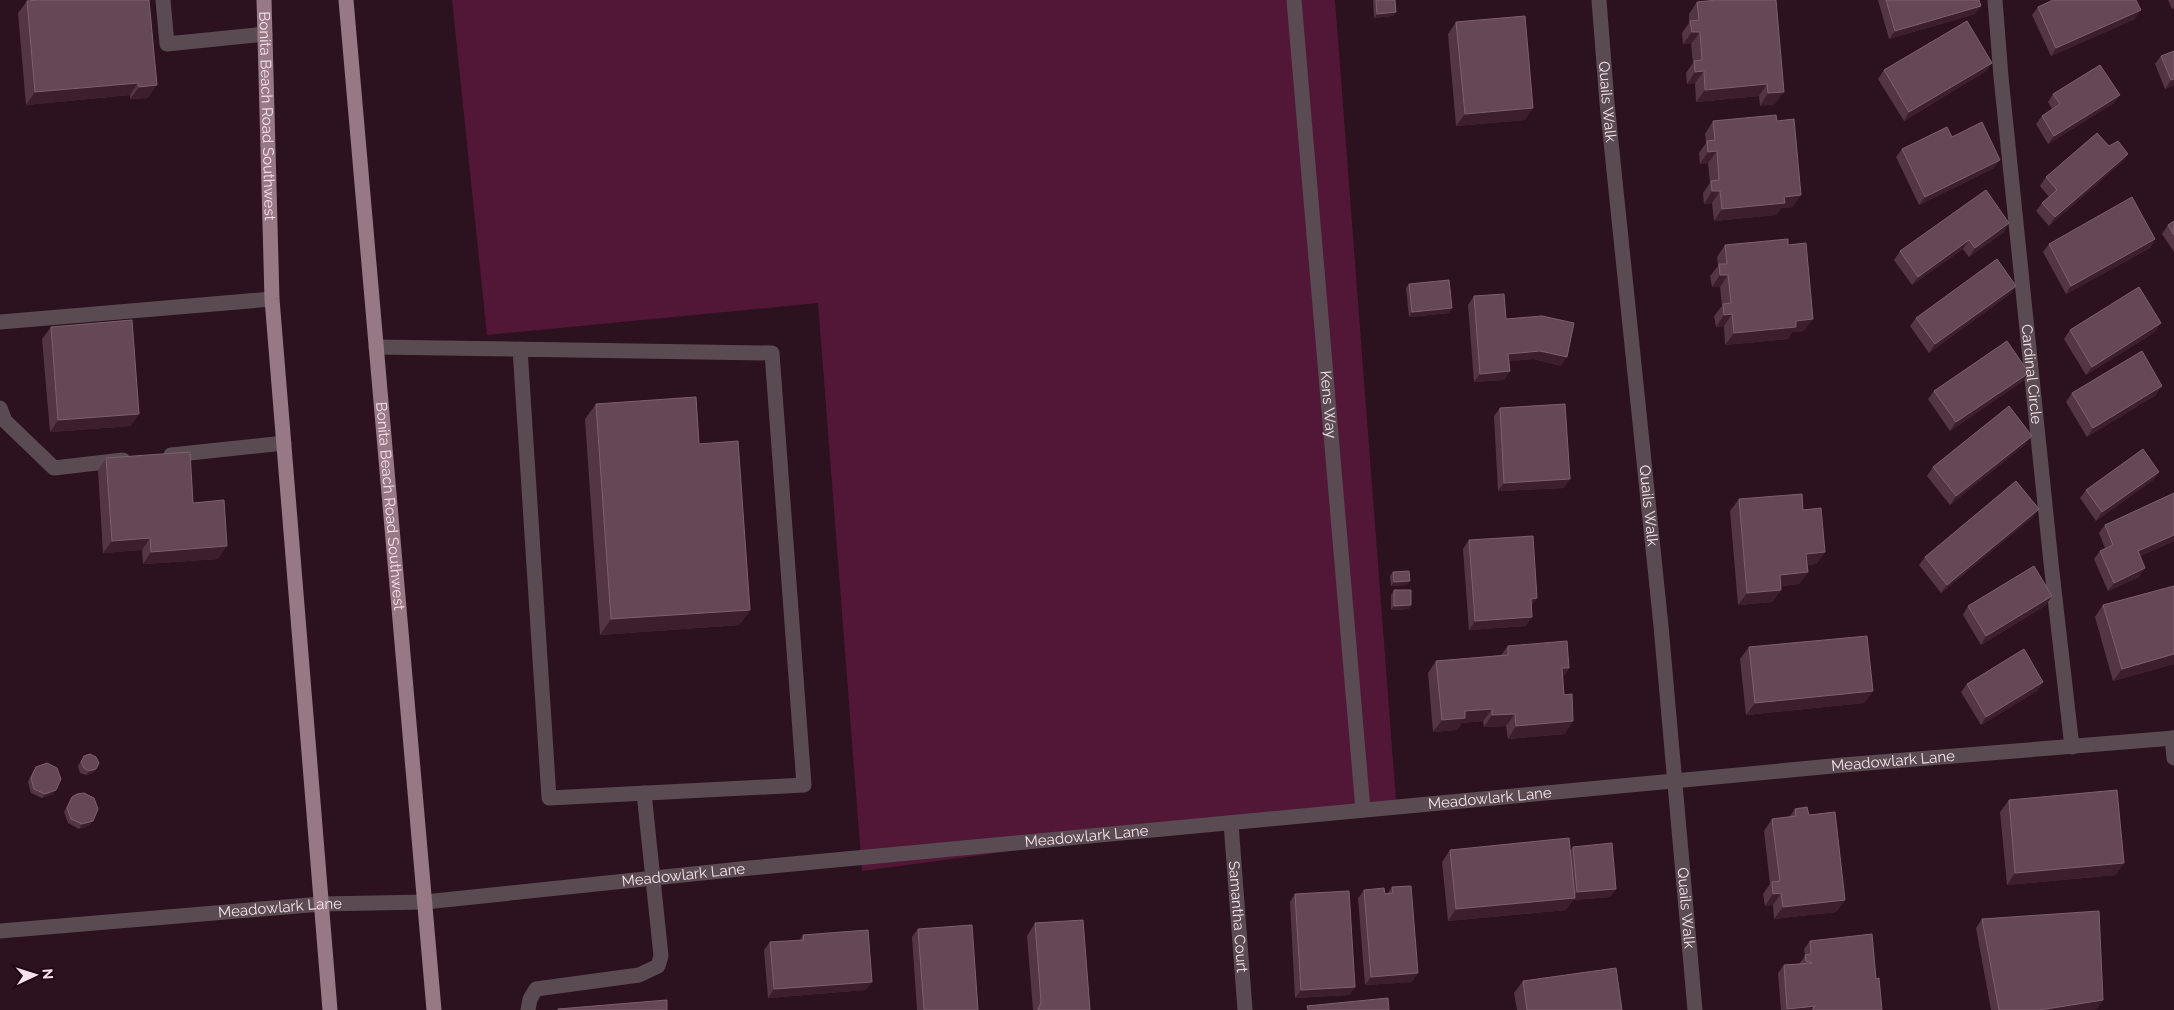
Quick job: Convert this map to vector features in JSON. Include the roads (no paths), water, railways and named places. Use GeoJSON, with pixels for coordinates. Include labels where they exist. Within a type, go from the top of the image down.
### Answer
{"type":"FeatureCollection","features":[{"type":"Feature","properties":{"kind":"main road","name":"Bonita Beach Road Southwest"},"geometry":{"type":"LineString","coordinates":[[264,0],[272,299],[330,1010]]}},
{"type":"Feature","properties":{"kind":"main road","name":"Bonita Beach Road Southwest"},"geometry":{"type":"LineString","coordinates":[[346,0],[434,1010]]}},
{"type":"Feature","properties":{"kind":"street"},"geometry":{"type":"LineString","coordinates":[[163,0],[167,44],[265,34]]}},
{"type":"Feature","properties":{"kind":"street","name":"Kens Way"},"geometry":{"type":"LineString","coordinates":[[1294,0],[1363,810]]}},
{"type":"Feature","properties":{"kind":"street","name":"Quails Walk"},"geometry":{"type":"LineString","coordinates":[[1599,0],[1607,103],[1661,626],[1673,782],[1695,1010]]}},
{"type":"Feature","properties":{"kind":"street","name":"Cardinal Circle"},"geometry":{"type":"LineString","coordinates":[[1995,0],[2001,77],[2049,543],[2072,747]]}},
{"type":"Feature","properties":{"kind":"street"},"geometry":{"type":"LineString","coordinates":[[0,322],[272,299]]}},
{"type":"Feature","properties":{"kind":"street"},"geometry":{"type":"LineString","coordinates":[[376,347],[520,349],[772,353],[804,785],[549,798],[520,349]]}},
{"type":"Feature","properties":{"kind":"street"},"geometry":{"type":"LineString","coordinates":[[0,408],[5,421],[54,468],[133,459]]}},
{"type":"Feature","properties":{"kind":"street"},"geometry":{"type":"LineString","coordinates":[[153,457],[284,443]]}},
{"type":"Feature","properties":{"kind":"street"},"geometry":{"type":"LineString","coordinates":[[2173,738],[2174,758]]}},
{"type":"Feature","properties":{"kind":"street","name":"Meadowlark Lane"},"geometry":{"type":"LineString","coordinates":[[0,931],[321,904],[425,902],[652,878],[1363,810],[2173,738]]}},
{"type":"Feature","properties":{"kind":"street"},"geometry":{"type":"LineString","coordinates":[[528,1010],[530,998],[536,989],[639,975],[658,966],[661,956],[644,793]]}},
{"type":"Feature","properties":{"kind":"street","name":"Samantha Court"},"geometry":{"type":"LineString","coordinates":[[1231,823],[1245,1010]]}}]}
